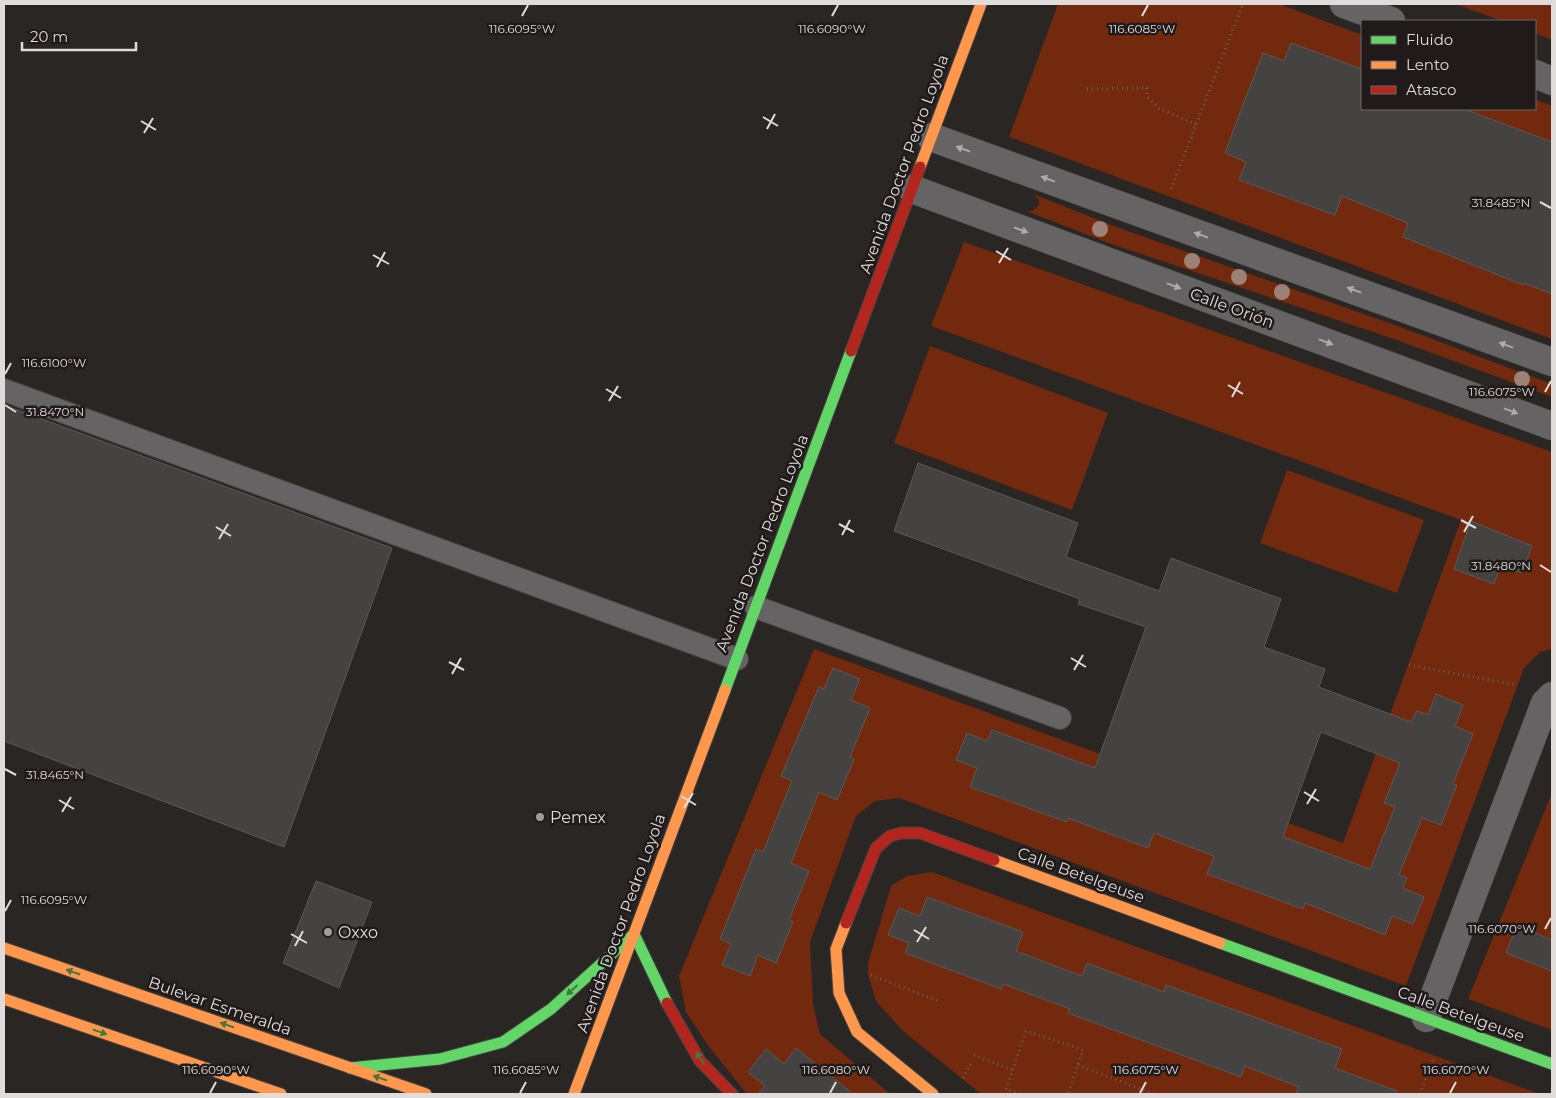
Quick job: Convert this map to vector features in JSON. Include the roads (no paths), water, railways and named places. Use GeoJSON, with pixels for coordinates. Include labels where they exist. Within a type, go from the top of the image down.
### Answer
{"type":"FeatureCollection","features":[{"type":"Feature","properties":{"kind":"main road","name":"Avenida Doctor Pedro Loyola"},"geometry":{"type":"LineString","coordinates":[[574,1094],[981,4]]}},
{"type":"Feature","properties":{"kind":"main road","name":"Calle Betelgeuse"},"geometry":{"type":"LineString","coordinates":[[933,1094],[857,1032],[839,993],[836,950],[876,848],[884,840],[895,834],[906,832],[920,833],[1552,1064]]}},
{"type":"Feature","properties":{"kind":"main road"},"geometry":{"type":"LineString","coordinates":[[350,1068],[440,1059],[504,1042],[551,1008],[634,934],[662,994],[700,1060],[732,1094]]}},
{"type":"Feature","properties":{"kind":"main road","name":"Bulevar Esmeralda"},"geometry":{"type":"LineString","coordinates":[[4,948],[426,1094]]}},
{"type":"Feature","properties":{"kind":"main road"},"geometry":{"type":"LineString","coordinates":[[4,999],[281,1094]]}},
{"type":"Feature","properties":{"kind":"street"},"geometry":{"type":"LineString","coordinates":[[1344,4],[1388,20]]}},
{"type":"Feature","properties":{"kind":"street"},"geometry":{"type":"LineString","coordinates":[[1536,74],[1552,80]]}},
{"type":"Feature","properties":{"kind":"street"},"geometry":{"type":"LineString","coordinates":[[931,137],[1552,362]]}},
{"type":"Feature","properties":{"kind":"street","name":"Calle Orión"},"geometry":{"type":"LineString","coordinates":[[912,189],[1552,426]]}},
{"type":"Feature","properties":{"kind":"street"},"geometry":{"type":"LineString","coordinates":[[1426,1018],[1545,703],[1552,696]]}},
{"type":"Feature","properties":{"kind":"lane"},"geometry":{"type":"LineString","coordinates":[[4,390],[736,659]]}},
{"type":"Feature","properties":{"kind":"lane"},"geometry":{"type":"LineString","coordinates":[[756,608],[1060,718]]}},
{"type":"Feature","properties":{"kind":"place","name":"Pemex"},"geometry":{"type":"Point","coordinates":[540,817]}},
{"type":"Feature","properties":{"kind":"place","name":"Oxxo"},"geometry":{"type":"Point","coordinates":[328,932]}}]}
